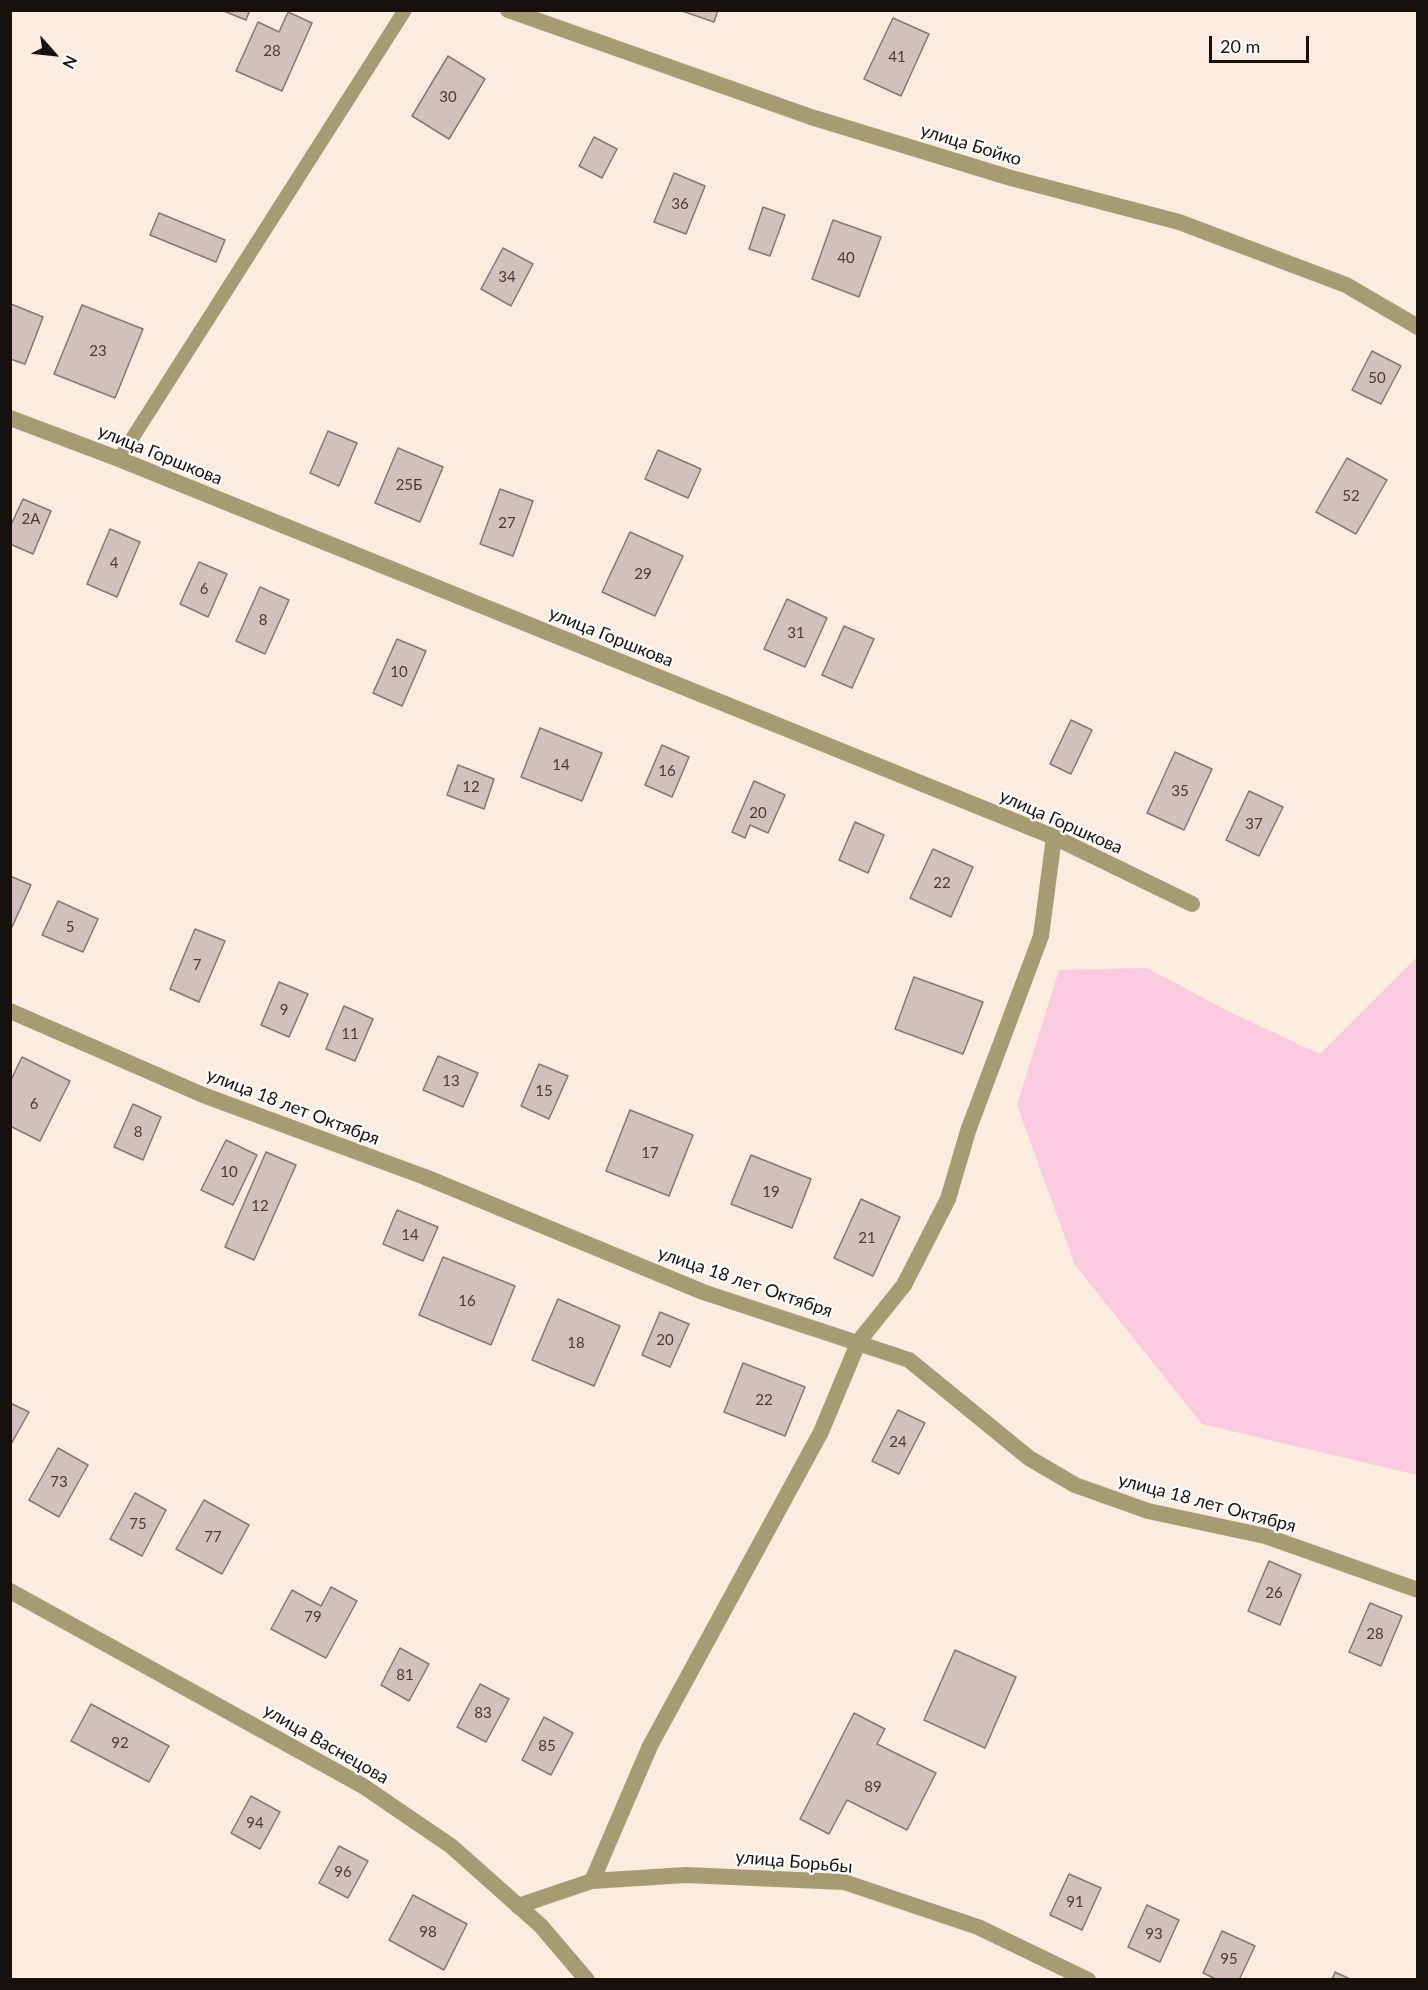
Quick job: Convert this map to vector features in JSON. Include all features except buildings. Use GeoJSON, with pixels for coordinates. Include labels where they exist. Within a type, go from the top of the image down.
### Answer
{"type":"FeatureCollection","features":[{"type":"Feature","properties":{"kind":"street","name":"улица Бойко"},"geometry":{"type":"LineString","coordinates":[[508,10],[811,117],[1011,178],[1179,222],[1346,285],[1418,327]]}},
{"type":"Feature","properties":{"kind":"street","name":"улица Горшкова"},"geometry":{"type":"LineString","coordinates":[[10,418],[119,459],[1054,837],[1192,904]]}},
{"type":"Feature","properties":{"kind":"street"},"geometry":{"type":"LineString","coordinates":[[592,1881],[650,1746],[821,1432],[860,1341],[904,1285],[948,1199],[968,1131],[1041,936],[1054,837]]}},
{"type":"Feature","properties":{"kind":"street","name":"улица 18 лет Октября"},"geometry":{"type":"LineString","coordinates":[[10,1011],[203,1095],[425,1177],[703,1292],[860,1341],[909,1360],[1029,1458],[1075,1485],[1148,1511],[1265,1536],[1418,1590]]}},
{"type":"Feature","properties":{"kind":"street","name":"улица Васнецова"},"geometry":{"type":"LineString","coordinates":[[10,1591],[363,1786],[451,1846],[541,1926],[587,1980]]}},
{"type":"Feature","properties":{"kind":"street","name":"улица Борьбы"},"geometry":{"type":"LineString","coordinates":[[518,1906],[592,1881],[686,1875],[844,1882],[978,1927],[1088,1980]]}},
{"type":"Feature","properties":{"kind":"lane"},"geometry":{"type":"LineString","coordinates":[[119,459],[405,10]]}},
{"type":"Feature","properties":{"kind":"shaded area"},"geometry":{"type":"Polygon","coordinates":[[[1417,957],[1417,1475],[1202,1424],[1075,1265],[1017,1105],[1059,970],[1147,968],[1230,1012],[1320,1054],[1417,957]]]}}]}
